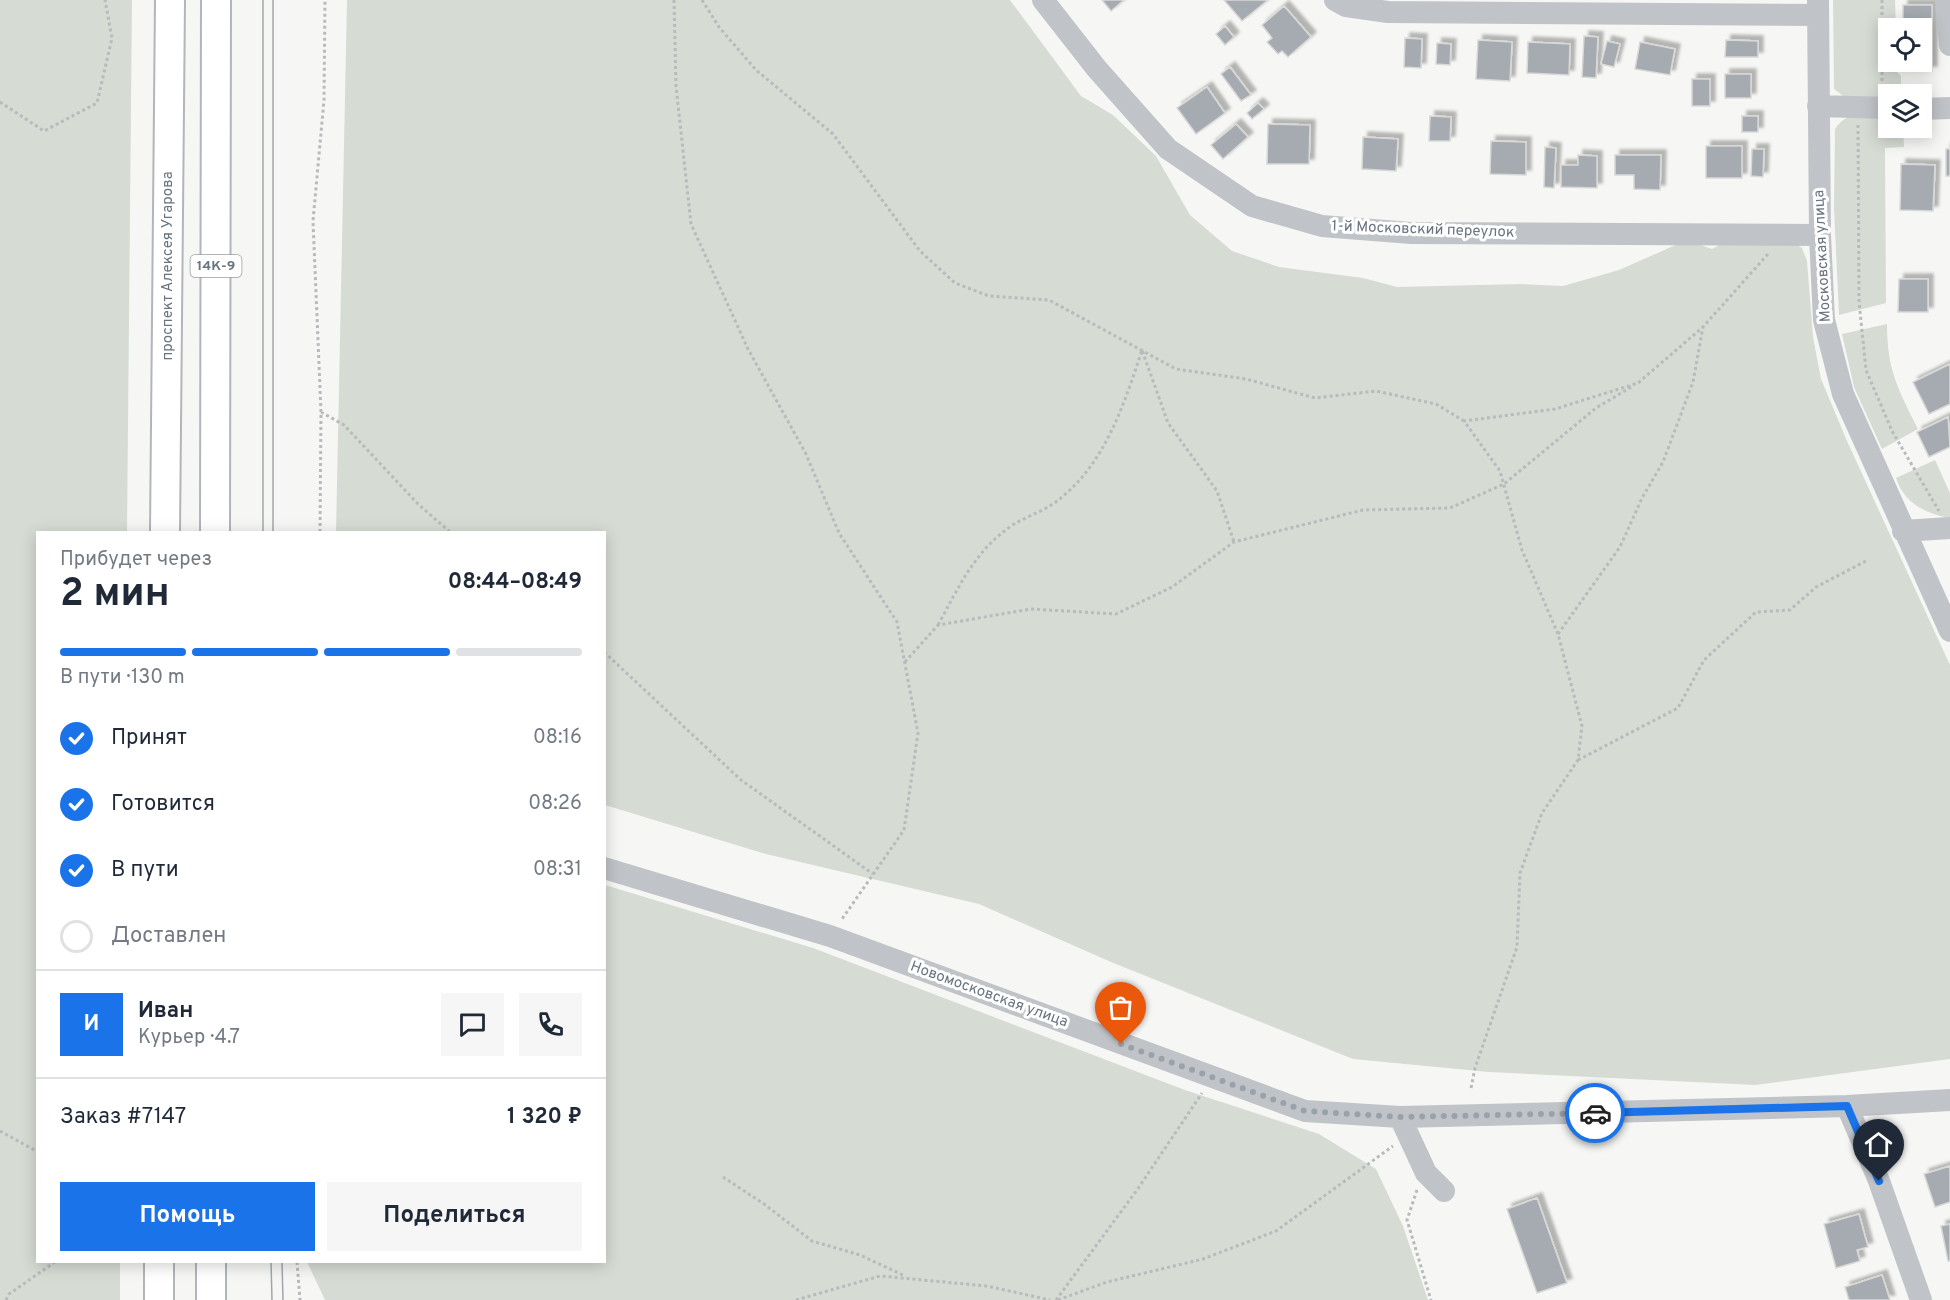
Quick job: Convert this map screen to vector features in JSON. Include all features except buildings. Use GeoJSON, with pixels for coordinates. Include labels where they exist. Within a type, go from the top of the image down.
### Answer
{"type":"FeatureCollection","features":[{"type":"Feature","properties":{"kind":"main road","name":"проспект Алексея Угарова"},"geometry":{"type":"LineString","coordinates":[[165,531],[170,0]]}},
{"type":"Feature","properties":{"kind":"main road","name":"14К-9"},"geometry":{"type":"LineString","coordinates":[[215,531],[216,0]]}},
{"type":"Feature","properties":{"kind":"main road"},"geometry":{"type":"LineString","coordinates":[[159,1263],[159,1300]]}},
{"type":"Feature","properties":{"kind":"main road"},"geometry":{"type":"LineString","coordinates":[[211,1263],[211,1300]]}},
{"type":"Feature","properties":{"kind":"street","name":"1-й Московский переулок"},"geometry":{"type":"LineString","coordinates":[[1043,0],[1097,69],[1168,149],[1252,206],[1322,226],[1411,232],[1783,237],[1820,235]]}},
{"type":"Feature","properties":{"kind":"street"},"geometry":{"type":"LineString","coordinates":[[1335,0],[1346,6],[1388,12],[1818,7]]}},
{"type":"Feature","properties":{"kind":"street"},"geometry":{"type":"LineString","coordinates":[[1946,2],[1950,45]]}},
{"type":"Feature","properties":{"kind":"street","name":"Московская улица"},"geometry":{"type":"LineString","coordinates":[[1818,7],[1820,235],[1824,320],[1843,394],[1950,631]]}},
{"type":"Feature","properties":{"kind":"street"},"geometry":{"type":"LineString","coordinates":[[1818,106],[1878,108]]}},
{"type":"Feature","properties":{"kind":"street"},"geometry":{"type":"LineString","coordinates":[[1932,109],[1950,109]]}},
{"type":"Feature","properties":{"kind":"street"},"geometry":{"type":"LineString","coordinates":[[1903,531],[1949,528]]}},
{"type":"Feature","properties":{"kind":"street","name":"Новомосковская улица"},"geometry":{"type":"LineString","coordinates":[[606,869],[830,936],[1305,1111],[1403,1127],[1950,1100]]}},
{"type":"Feature","properties":{"kind":"street"},"geometry":{"type":"LineString","coordinates":[[1847,1106],[1879,1181],[1921,1300]]}},
{"type":"Feature","properties":{"kind":"street"},"geometry":{"type":"LineString","coordinates":[[1403,1127],[1426,1173],[1444,1191]]}},
{"type":"Feature","properties":{"kind":"path"},"geometry":{"type":"LineString","coordinates":[[0,102],[44,131],[98,103],[112,38],[105,0]]}},
{"type":"Feature","properties":{"kind":"path"},"geometry":{"type":"LineString","coordinates":[[320,531],[321,412],[313,221],[324,100],[325,0]]}},
{"type":"Feature","properties":{"kind":"path"},"geometry":{"type":"LineString","coordinates":[[674,0],[676,86],[691,224],[748,349],[806,454],[839,533],[897,622],[918,733],[904,830],[830,936]]}},
{"type":"Feature","properties":{"kind":"path"},"geometry":{"type":"LineString","coordinates":[[702,0],[719,27],[756,70],[833,134],[920,251],[955,283],[989,296],[1049,300],[1176,369],[1246,379],[1315,398],[1376,391],[1436,404],[1464,421],[1500,471],[1522,550],[1558,634],[1582,726],[1578,760],[1542,813],[1520,873],[1517,947],[1475,1068],[1471,1088]]}},
{"type":"Feature","properties":{"kind":"path"},"geometry":{"type":"LineString","coordinates":[[1882,0],[1884,84]]}},
{"type":"Feature","properties":{"kind":"path"},"geometry":{"type":"LineString","coordinates":[[1859,107],[1858,302],[1866,370],[1892,431],[1949,528]]}},
{"type":"Feature","properties":{"kind":"path"},"geometry":{"type":"LineString","coordinates":[[938,625],[1031,609],[1116,614],[1172,587],[1234,543],[1363,510],[1450,508],[1504,484],[1596,408],[1638,383],[1703,327],[1783,237]]}},
{"type":"Feature","properties":{"kind":"path"},"geometry":{"type":"LineString","coordinates":[[1558,634],[1620,548],[1642,498],[1663,462],[1693,382],[1703,327]]}},
{"type":"Feature","properties":{"kind":"path"},"geometry":{"type":"LineString","coordinates":[[905,662],[938,625],[972,561],[1013,525],[1062,498],[1098,457],[1126,400],[1142,350]]}},
{"type":"Feature","properties":{"kind":"path"},"geometry":{"type":"LineString","coordinates":[[1142,350],[1168,423],[1217,491],[1234,543]]}},
{"type":"Feature","properties":{"kind":"path"},"geometry":{"type":"LineString","coordinates":[[1464,421],[1556,409],[1638,383]]}},
{"type":"Feature","properties":{"kind":"path"},"geometry":{"type":"LineString","coordinates":[[321,412],[344,425],[418,504],[449,531]]}},
{"type":"Feature","properties":{"kind":"path"},"geometry":{"type":"LineString","coordinates":[[1578,760],[1678,708],[1704,660],[1756,612],[1790,610],[1816,587],[1866,561]]}},
{"type":"Feature","properties":{"kind":"path"},"geometry":{"type":"LineString","coordinates":[[606,654],[741,780],[873,874]]}},
{"type":"Feature","properties":{"kind":"path"},"geometry":{"type":"LineString","coordinates":[[1057,1300],[1174,1137],[1203,1092],[1208,1076]]}},
{"type":"Feature","properties":{"kind":"path"},"geometry":{"type":"LineString","coordinates":[[1057,1300],[1107,1282],[1203,1259],[1276,1231],[1403,1127]]}},
{"type":"Feature","properties":{"kind":"path"},"geometry":{"type":"LineString","coordinates":[[0,1131],[36,1151]]}},
{"type":"Feature","properties":{"kind":"path"},"geometry":{"type":"LineString","coordinates":[[1426,1173],[1418,1185],[1407,1220],[1431,1300]]}},
{"type":"Feature","properties":{"kind":"path"},"geometry":{"type":"LineString","coordinates":[[723,1177],[764,1204],[812,1241],[860,1255],[909,1278]]}},
{"type":"Feature","properties":{"kind":"path"},"geometry":{"type":"LineString","coordinates":[[6,1300],[9,1294],[54,1263]]}},
{"type":"Feature","properties":{"kind":"path"},"geometry":{"type":"LineString","coordinates":[[297,1263],[300,1300]]}},
{"type":"Feature","properties":{"kind":"path"},"geometry":{"type":"LineString","coordinates":[[796,1300],[880,1276],[987,1286],[1050,1300]]}},
{"type":"Feature","properties":{"kind":"shaded area"},"geometry":{"type":"Polygon","coordinates":[[[0,0],[132,0],[127,531],[36,531],[36,1263],[120,1263],[120,1300],[0,1300],[0,0]]]}},
{"type":"Feature","properties":{"kind":"shaded area"},"geometry":{"type":"Polygon","coordinates":[[[347,0],[1010,0],[1081,96],[1113,115],[1156,156],[1190,215],[1232,251],[1279,267],[1363,278],[1397,287],[1521,284],[1563,286],[1619,270],[1687,240],[1712,249],[1729,240],[1788,240],[1802,248],[1807,261],[1813,337],[1821,379],[1950,665],[1950,1059],[1755,1085],[1489,1072],[1353,1059],[1111,962],[979,904],[766,854],[606,805],[606,531],[336,531],[347,0]]]}},
{"type":"Feature","properties":{"kind":"shaded area"},"geometry":{"type":"Polygon","coordinates":[[[1833,0],[1895,0],[1896,18],[1878,18],[1878,72],[1897,72],[1901,76],[1901,84],[1878,84],[1878,102],[1850,101],[1834,89],[1833,0]]]}},
{"type":"Feature","properties":{"kind":"shaded area"},"geometry":{"type":"Polygon","coordinates":[[[1866,113],[1878,113],[1878,138],[1904,138],[1904,147],[1885,148],[1886,303],[1839,315],[1834,208],[1835,129],[1846,119],[1866,113]]]}},
{"type":"Feature","properties":{"kind":"shaded area"},"geometry":{"type":"Polygon","coordinates":[[[1887,324],[1889,354],[1895,379],[1918,429],[1882,449],[1854,387],[1842,334],[1887,324]]]}},
{"type":"Feature","properties":{"kind":"shaded area"},"geometry":{"type":"Polygon","coordinates":[[[1935,460],[1950,493],[1950,518],[1933,514],[1910,501],[1896,478],[1935,460]]]}},
{"type":"Feature","properties":{"kind":"shaded area"},"geometry":{"type":"Polygon","coordinates":[[[606,885],[813,948],[1185,1090],[1319,1134],[1376,1169],[1403,1226],[1428,1300],[325,1300],[307,1263],[606,1263],[606,885]]]}},
{"type":"Feature","properties":{"kind":"tram line"},"geometry":{"type":"LineString","coordinates":[[263,0],[263,531]]}},
{"type":"Feature","properties":{"kind":"tram line"},"geometry":{"type":"LineString","coordinates":[[273,0],[273,531]]}},
{"type":"Feature","properties":{"kind":"tram line"},"geometry":{"type":"LineString","coordinates":[[271,1263],[272,1300]]}},
{"type":"Feature","properties":{"kind":"tram line"},"geometry":{"type":"LineString","coordinates":[[282,1263],[283,1300]]}},
{"type":"Feature","properties":{"kind":"way so far"},"geometry":{"type":"LineString","coordinates":[[1121,1044],[1305,1111],[1400,1117],[1595,1113]]}},
{"type":"Feature","properties":{"kind":"route"},"geometry":{"type":"LineString","coordinates":[[1595,1113],[1847,1106],[1879,1181]]}}]}
